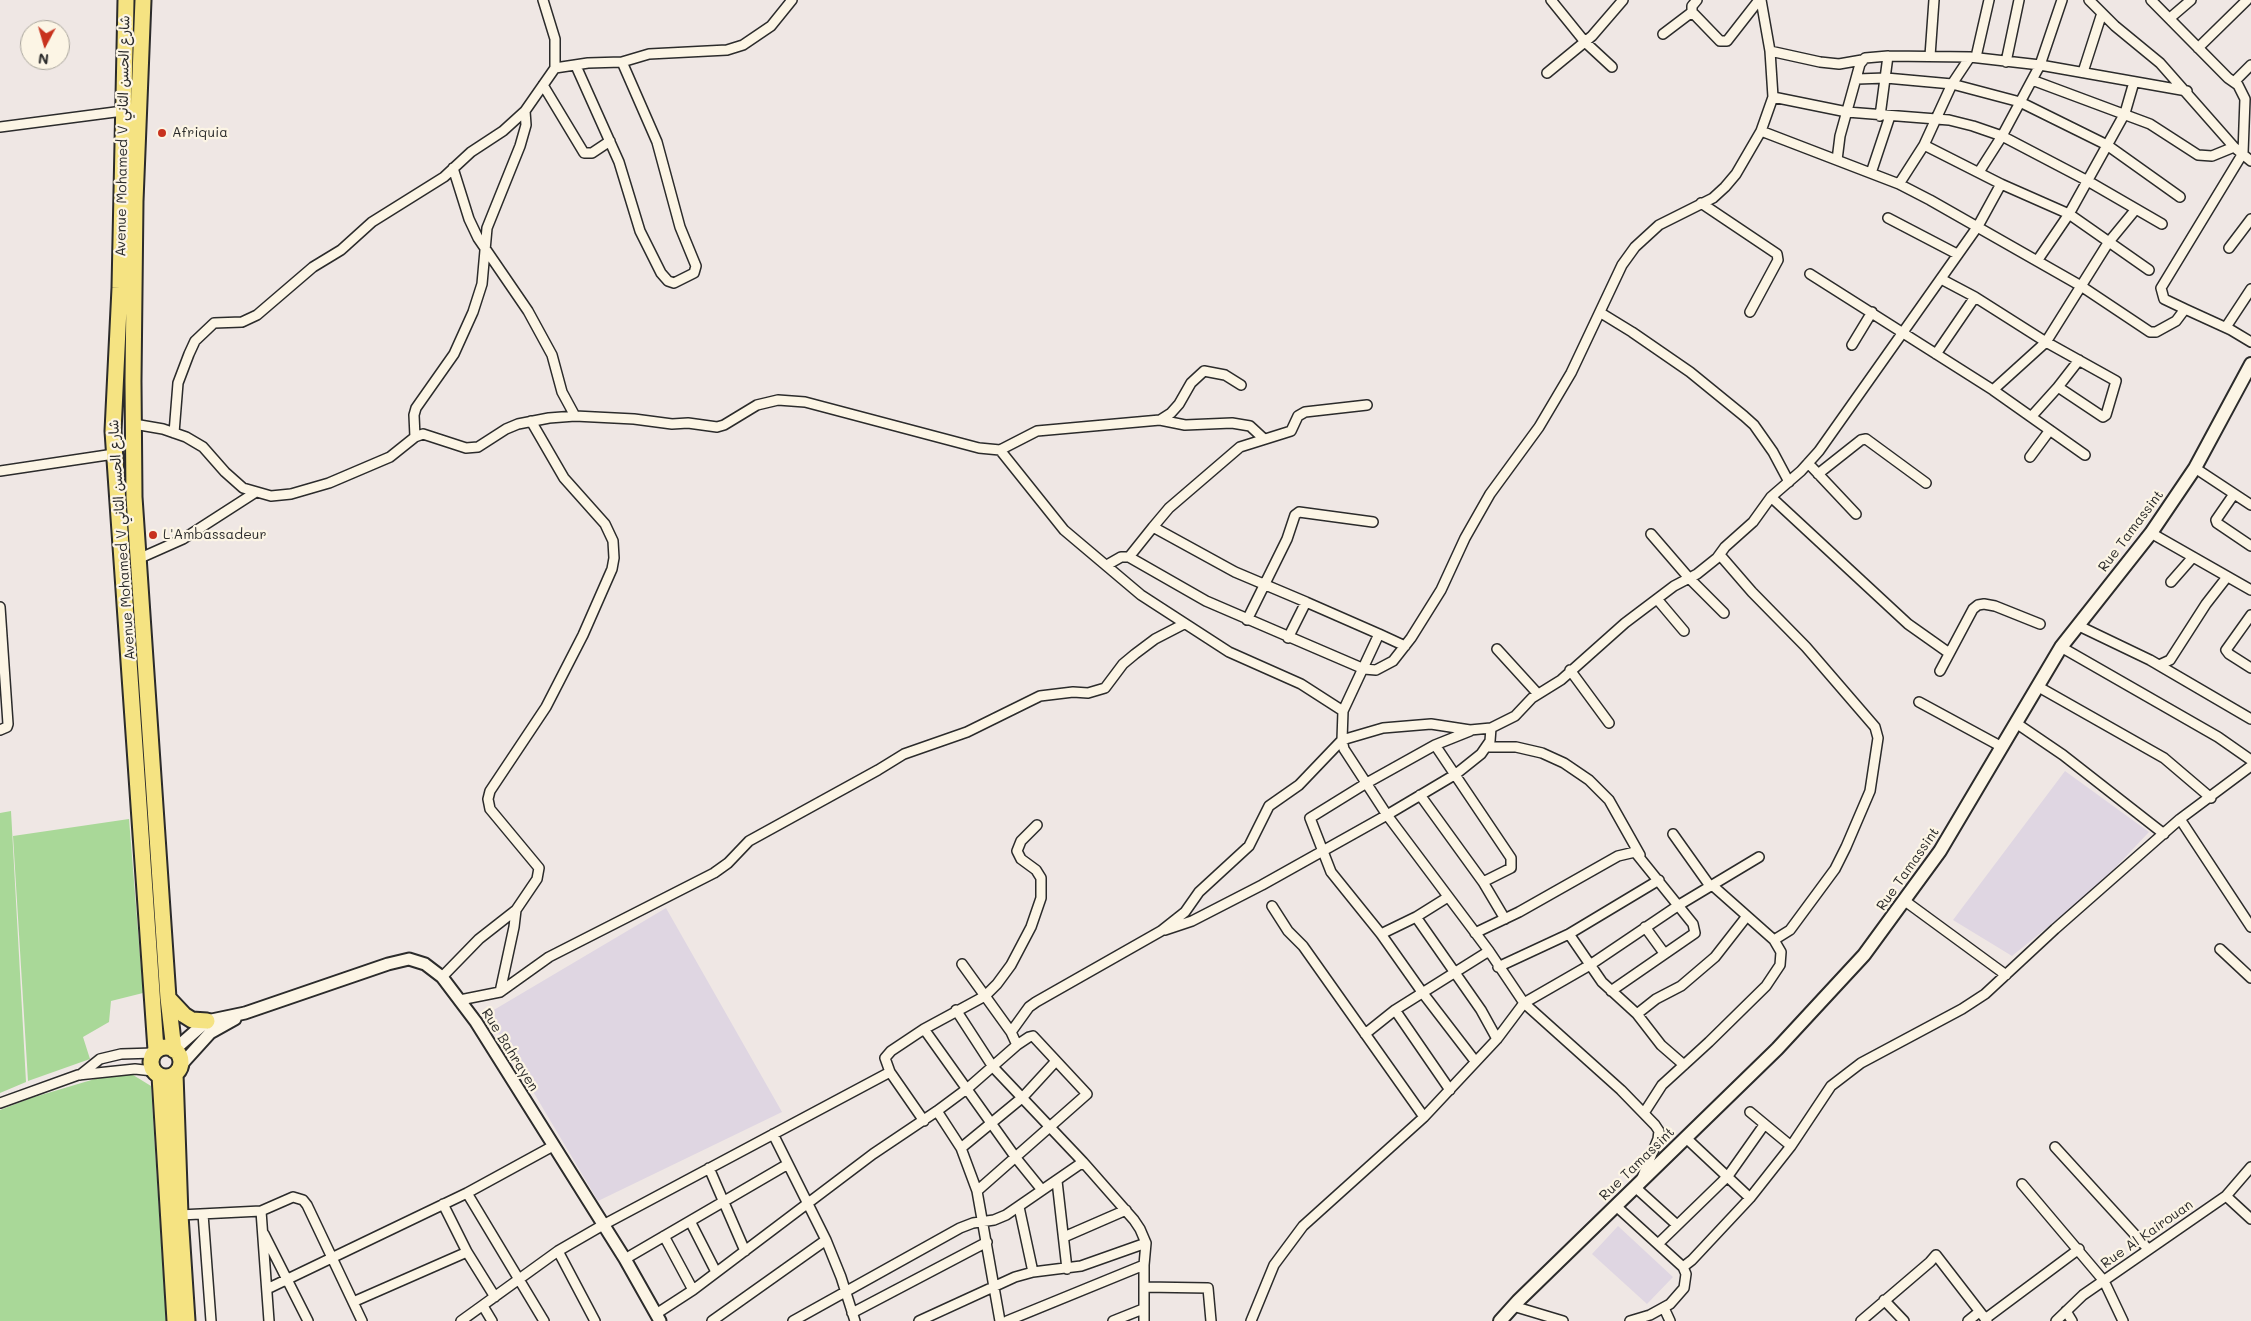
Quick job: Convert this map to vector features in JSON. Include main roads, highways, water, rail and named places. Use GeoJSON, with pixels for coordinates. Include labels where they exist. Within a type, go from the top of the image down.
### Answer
{"type":"FeatureCollection","features":[{"type":"Feature","properties":{"kind":"highway","name":"Avenue Mohamed V شارع الحسن الثاني"},"geometry":{"type":"LineString","coordinates":[[126,0],[120,288],[113,432],[155,1051]]}},
{"type":"Feature","properties":{"kind":"highway","name":"Avenue Mohamed V شارع الحسن الثاني"},"geometry":{"type":"LineString","coordinates":[[143,0],[135,201],[134,498],[168,998],[174,1050]]}},
{"type":"Feature","properties":{"kind":"highway"},"geometry":{"type":"LineString","coordinates":[[168,998],[184,1015],[192,1020],[207,1021]]}},
{"type":"Feature","properties":{"kind":"highway"},"geometry":{"type":"LineString","coordinates":[[175,1321],[156,1074],[150,1062],[155,1051],[165,1047],[174,1050],[180,1058],[178,1069],[180,1215],[187,1321]]}},
{"type":"Feature","properties":{"kind":"highway"},"geometry":{"type":"LineString","coordinates":[[156,1074],[168,1077],[178,1069]]}},
{"type":"Feature","properties":{"kind":"main road","name":"Rue Tamassint"},"geometry":{"type":"LineString","coordinates":[[1500,1321],[1685,1137],[1777,1049],[1864,956],[1940,852],[2061,647],[2151,533],[2195,468],[2251,364]]}},
{"type":"Feature","properties":{"kind":"place","name":"Afriquia"},"geometry":{"type":"Point","coordinates":[162,133]}},
{"type":"Feature","properties":{"kind":"place","name":"L'Ambassadeur"},"geometry":{"type":"Point","coordinates":[153,535]}}]}
